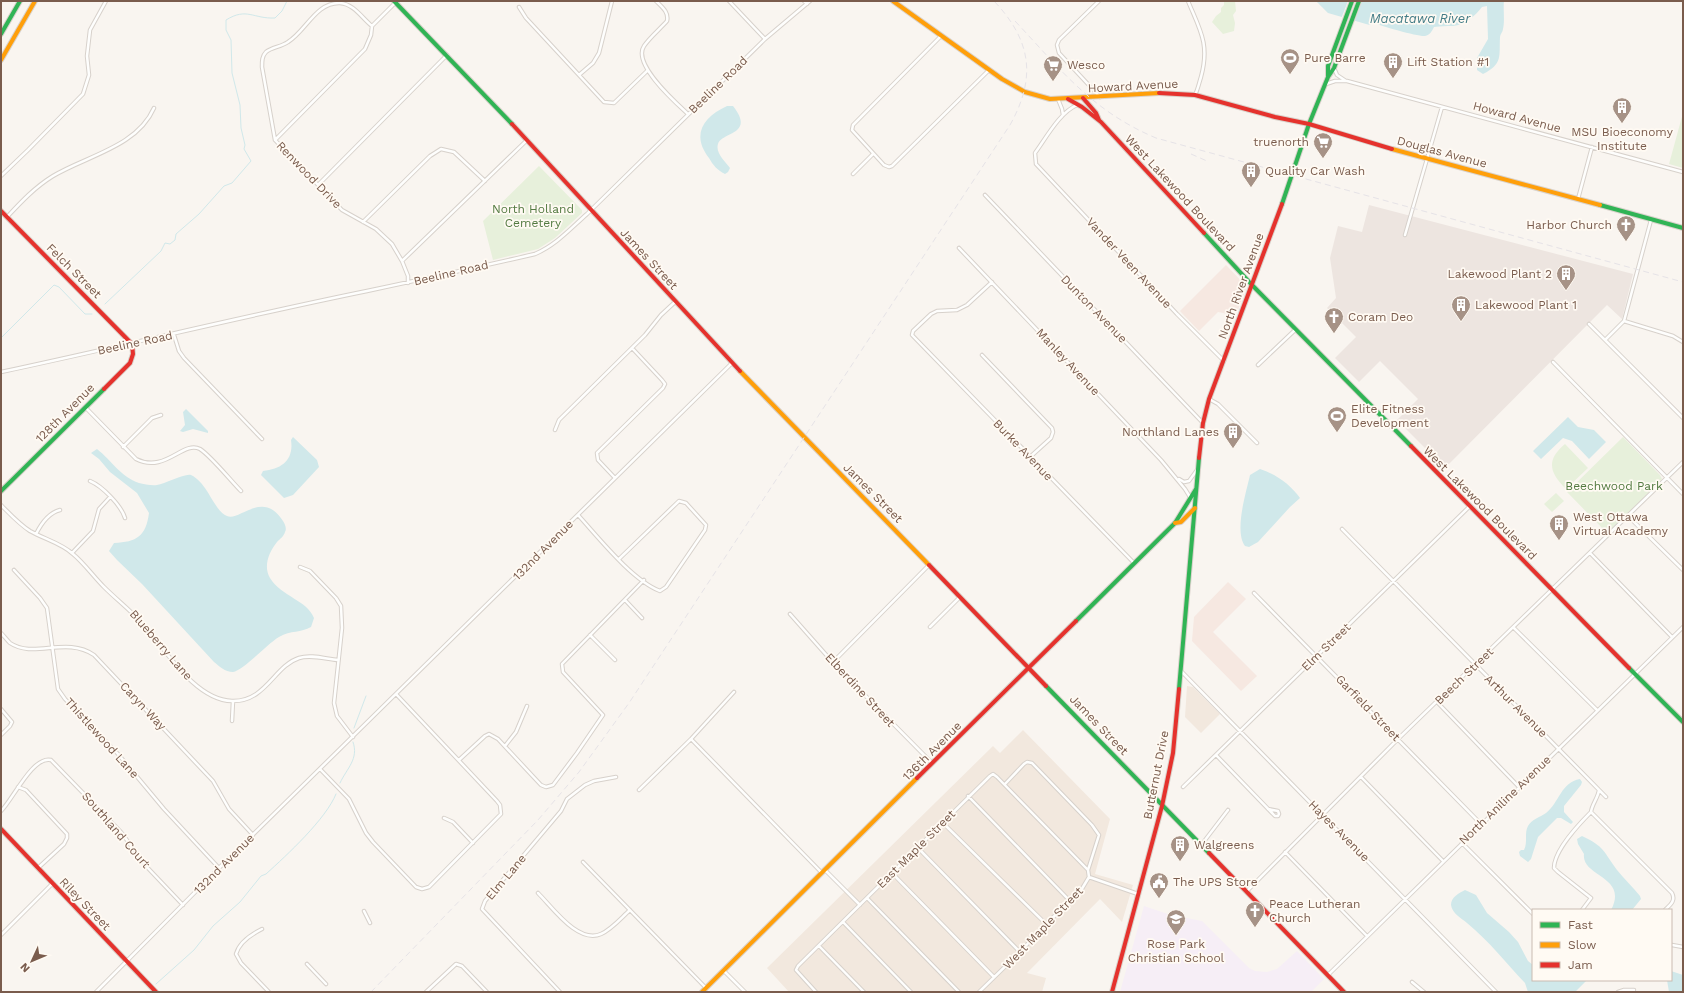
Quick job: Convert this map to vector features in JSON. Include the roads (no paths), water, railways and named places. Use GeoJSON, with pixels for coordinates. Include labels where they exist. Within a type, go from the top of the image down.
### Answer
{"type":"FeatureCollection","features":[{"type":"Feature","properties":{"kind":"main road"},"geometry":{"type":"LineString","coordinates":[[1,34],[20,1]]}},
{"type":"Feature","properties":{"kind":"main road"},"geometry":{"type":"LineString","coordinates":[[1,60],[35,1]]}},
{"type":"Feature","properties":{"kind":"main road","name":"Howard Avenue"},"geometry":{"type":"LineString","coordinates":[[893,1],[988,70],[1025,92],[1042,97],[1058,99],[1165,93],[1195,95]]}},
{"type":"Feature","properties":{"kind":"main road","name":"North River Avenue"},"geometry":{"type":"LineString","coordinates":[[1328,77],[1328,66],[1352,1]]}},
{"type":"Feature","properties":{"kind":"main road","name":"North River Avenue"},"geometry":{"type":"LineString","coordinates":[[1195,508],[1203,423],[1210,399],[1292,176],[1309,124],[1328,77],[1334,68],[1359,1]]}},
{"type":"Feature","properties":{"kind":"main road","name":"James Street"},"geometry":{"type":"LineString","coordinates":[[395,2],[447,55],[732,362],[1162,806],[1202,844],[1344,992]]}},
{"type":"Feature","properties":{"kind":"main road","name":"Douglas Avenue"},"geometry":{"type":"LineString","coordinates":[[1195,95],[1275,117],[1309,124],[1360,140],[1683,228]]}},
{"type":"Feature","properties":{"kind":"main road","name":"West Lakewood Boulevard"},"geometry":{"type":"LineString","coordinates":[[1083,98],[1096,113],[1101,122]]}},
{"type":"Feature","properties":{"kind":"main road","name":"West Lakewood Boulevard"},"geometry":{"type":"LineString","coordinates":[[1070,99],[1076,105],[1101,122],[1252,285],[1683,722]]}},
{"type":"Feature","properties":{"kind":"main road","name":"Felch Street"},"geometry":{"type":"LineString","coordinates":[[1,211],[132,344]]}},
{"type":"Feature","properties":{"kind":"main road","name":"128th Avenue"},"geometry":{"type":"LineString","coordinates":[[1,491],[130,363],[133,354],[132,344]]}},
{"type":"Feature","properties":{"kind":"main road","name":"136th Avenue"},"geometry":{"type":"LineString","coordinates":[[704,990],[1175,524],[1190,497],[1197,488]]}},
{"type":"Feature","properties":{"kind":"main road","name":"136th Avenue"},"geometry":{"type":"LineString","coordinates":[[1175,524],[1181,522],[1195,508]]}},
{"type":"Feature","properties":{"kind":"main road","name":"Butternut Drive"},"geometry":{"type":"LineString","coordinates":[[1112,992],[1162,806],[1173,752],[1195,508]]}},
{"type":"Feature","properties":{"kind":"main road","name":"Riley Street"},"geometry":{"type":"LineString","coordinates":[[1,829],[156,992]]}},
{"type":"Feature","properties":{"kind":"street"},"geometry":{"type":"LineString","coordinates":[[1,176],[82,94],[89,75],[87,56],[90,30],[106,1]]}},
{"type":"Feature","properties":{"kind":"street"},"geometry":{"type":"LineString","coordinates":[[579,76],[593,63],[599,54],[612,1]]}},
{"type":"Feature","properties":{"kind":"street"},"geometry":{"type":"LineString","coordinates":[[656,1],[666,11],[668,18],[667,21],[644,45],[642,50],[643,62],[647,71],[688,114]]}},
{"type":"Feature","properties":{"kind":"street"},"geometry":{"type":"LineString","coordinates":[[729,1],[765,39]]}},
{"type":"Feature","properties":{"kind":"street"},"geometry":{"type":"LineString","coordinates":[[804,1],[807,4]]}},
{"type":"Feature","properties":{"kind":"street","name":"Beeline Road"},"geometry":{"type":"LineString","coordinates":[[1,372],[535,254],[559,240],[765,39],[810,1]]}},
{"type":"Feature","properties":{"kind":"street"},"geometry":{"type":"LineString","coordinates":[[1099,1],[1059,40],[1057,45],[1059,53],[1100,97]]}},
{"type":"Feature","properties":{"kind":"street"},"geometry":{"type":"LineString","coordinates":[[1188,1],[1203,38],[1206,52],[1202,74],[1195,95]]}},
{"type":"Feature","properties":{"kind":"street"},"geometry":{"type":"LineString","coordinates":[[275,140],[365,49],[371,35],[372,26],[395,2]]}},
{"type":"Feature","properties":{"kind":"street","name":"Renwood Drive"},"geometry":{"type":"LineString","coordinates":[[372,26],[351,6],[339,3],[332,4],[320,11],[289,42],[266,52],[262,62],[275,140],[342,210],[376,229],[385,237],[396,250],[402,261],[408,276],[408,283]]}},
{"type":"Feature","properties":{"kind":"street"},"geometry":{"type":"LineString","coordinates":[[519,6],[526,18],[604,102],[614,102],[647,71]]}},
{"type":"Feature","properties":{"kind":"street"},"geometry":{"type":"LineString","coordinates":[[941,35],[853,125],[852,130],[884,165],[889,167],[892,166],[988,70]]}},
{"type":"Feature","properties":{"kind":"street"},"geometry":{"type":"LineString","coordinates":[[318,185],[447,55]]}},
{"type":"Feature","properties":{"kind":"street"},"geometry":{"type":"LineString","coordinates":[[1334,68],[1337,75],[1347,82]]}},
{"type":"Feature","properties":{"kind":"street","name":"Howard Avenue"},"geometry":{"type":"LineString","coordinates":[[1325,84],[1335,81],[1347,82],[1683,172]]}},
{"type":"Feature","properties":{"kind":"street"},"geometry":{"type":"LineString","coordinates":[[1058,99],[1063,116]]}},
{"type":"Feature","properties":{"kind":"street"},"geometry":{"type":"LineString","coordinates":[[1063,116],[1071,107],[1076,105]]}},
{"type":"Feature","properties":{"kind":"street"},"geometry":{"type":"LineString","coordinates":[[1405,235],[1442,107]]}},
{"type":"Feature","properties":{"kind":"street"},"geometry":{"type":"LineString","coordinates":[[7,217],[30,193],[51,177],[118,145],[150,116],[154,108]]}},
{"type":"Feature","properties":{"kind":"street","name":"Vander Veen Avenue"},"geometry":{"type":"LineString","coordinates":[[1063,116],[1035,153],[1036,164],[1177,314],[1224,361]]}},
{"type":"Feature","properties":{"kind":"street"},"geometry":{"type":"LineString","coordinates":[[402,261],[526,140]]}},
{"type":"Feature","properties":{"kind":"street"},"geometry":{"type":"LineString","coordinates":[[1578,200],[1592,147]]}},
{"type":"Feature","properties":{"kind":"street"},"geometry":{"type":"LineString","coordinates":[[363,222],[430,156],[441,149],[454,152],[484,181]]}},
{"type":"Feature","properties":{"kind":"street"},"geometry":{"type":"LineString","coordinates":[[853,174],[873,154]]}},
{"type":"Feature","properties":{"kind":"street","name":"Dunton Avenue"},"geometry":{"type":"LineString","coordinates":[[985,195],[1203,423]]}},
{"type":"Feature","properties":{"kind":"street"},"geometry":{"type":"LineString","coordinates":[[1605,340],[1624,321],[1651,219]]}},
{"type":"Feature","properties":{"kind":"street","name":"Manley Avenue"},"geometry":{"type":"LineString","coordinates":[[959,248],[1176,478],[1190,497]]}},
{"type":"Feature","properties":{"kind":"street","name":"Burke Avenue"},"geometry":{"type":"LineString","coordinates":[[992,282],[967,305],[957,310],[937,311],[931,314],[913,331],[912,335],[1134,564]]}},
{"type":"Feature","properties":{"kind":"street"},"geometry":{"type":"LineString","coordinates":[[555,430],[559,420],[645,335],[661,315],[675,302]]}},
{"type":"Feature","properties":{"kind":"street"},"geometry":{"type":"LineString","coordinates":[[1624,321],[1673,336],[1683,342]]}},
{"type":"Feature","properties":{"kind":"street"},"geometry":{"type":"LineString","coordinates":[[1589,324],[1683,418]]}},
{"type":"Feature","properties":{"kind":"street"},"geometry":{"type":"LineString","coordinates":[[1258,364],[1296,329]]}},
{"type":"Feature","properties":{"kind":"street"},"geometry":{"type":"LineString","coordinates":[[174,335],[179,351],[184,358],[262,439]]}},
{"type":"Feature","properties":{"kind":"street"},"geometry":{"type":"LineString","coordinates":[[616,478],[598,460],[597,453],[663,388],[665,384],[632,348]]}},
{"type":"Feature","properties":{"kind":"street"},"geometry":{"type":"LineString","coordinates":[[982,355],[1052,428],[1053,432],[1051,438],[1030,457]]}},
{"type":"Feature","properties":{"kind":"street","name":"132nd Avenue"},"geometry":{"type":"LineString","coordinates":[[96,992],[253,834],[616,478],[732,362]]}},
{"type":"Feature","properties":{"kind":"street"},"geometry":{"type":"LineString","coordinates":[[1553,362],[1683,494]]}},
{"type":"Feature","properties":{"kind":"street"},"geometry":{"type":"LineString","coordinates":[[1210,399],[1218,404],[1257,442]]}},
{"type":"Feature","properties":{"kind":"street"},"geometry":{"type":"LineString","coordinates":[[86,408],[136,459],[150,463],[162,462],[188,448],[196,448],[207,455],[241,491]]}},
{"type":"Feature","properties":{"kind":"street"},"geometry":{"type":"LineString","coordinates":[[123,447],[152,418],[161,415]]}},
{"type":"Feature","properties":{"kind":"street","name":"Beech Street"},"geometry":{"type":"LineString","coordinates":[[1247,891],[1398,739],[1514,628],[1683,462]]}},
{"type":"Feature","properties":{"kind":"street"},"geometry":{"type":"LineString","coordinates":[[1176,478],[1184,482],[1189,481],[1199,467]]}},
{"type":"Feature","properties":{"kind":"street"},"geometry":{"type":"LineString","coordinates":[[90,481],[98,485],[110,497],[123,511],[125,518]]}},
{"type":"Feature","properties":{"kind":"street"},"geometry":{"type":"LineString","coordinates":[[72,553],[93,531],[99,509],[110,497]]}},
{"type":"Feature","properties":{"kind":"street"},"geometry":{"type":"LineString","coordinates":[[578,515],[619,559],[631,571],[657,590],[663,590],[705,530],[706,525],[683,501],[676,504],[619,559]]}},
{"type":"Feature","properties":{"kind":"street","name":"Blueberry Lane"},"geometry":{"type":"LineString","coordinates":[[1,505],[20,524],[72,553],[105,588],[128,607],[201,689],[218,698],[233,701]]}},
{"type":"Feature","properties":{"kind":"street","name":"Elm Street"},"geometry":{"type":"LineString","coordinates":[[1183,787],[1470,506]]}},
{"type":"Feature","properties":{"kind":"street"},"geometry":{"type":"LineString","coordinates":[[36,534],[41,524],[52,513],[60,510]]}},
{"type":"Feature","properties":{"kind":"street"},"geometry":{"type":"LineString","coordinates":[[1628,516],[1683,570]]}},
{"type":"Feature","properties":{"kind":"street","name":"Arthur Avenue"},"geometry":{"type":"LineString","coordinates":[[1342,529],[1606,797]]}},
{"type":"Feature","properties":{"kind":"street"},"geometry":{"type":"LineString","coordinates":[[1590,553],[1672,637]]}},
{"type":"Feature","properties":{"kind":"street"},"geometry":{"type":"LineString","coordinates":[[834,662],[930,565]]}},
{"type":"Feature","properties":{"kind":"street"},"geometry":{"type":"LineString","coordinates":[[300,567],[310,571],[336,598],[341,606],[342,628],[338,660],[335,710],[337,716],[353,737]]}},
{"type":"Feature","properties":{"kind":"street","name":"Thistlewood Lane"},"geometry":{"type":"LineString","coordinates":[[14,570],[40,598],[47,608],[53,647],[52,657],[58,689],[118,754],[164,809],[219,868]]}},
{"type":"Feature","properties":{"kind":"street"},"geometry":{"type":"LineString","coordinates":[[459,760],[485,736],[489,734],[494,735],[541,785],[552,785],[577,753],[603,715],[563,672],[561,667],[564,660],[644,580]]}},
{"type":"Feature","properties":{"kind":"street","name":"Garfield Street"},"geometry":{"type":"LineString","coordinates":[[1254,593],[1482,824]]}},
{"type":"Feature","properties":{"kind":"street"},"geometry":{"type":"LineString","coordinates":[[930,627],[960,597]]}},
{"type":"Feature","properties":{"kind":"street"},"geometry":{"type":"LineString","coordinates":[[625,600],[642,618]]}},
{"type":"Feature","properties":{"kind":"street","name":"Elberdine Street"},"geometry":{"type":"LineString","coordinates":[[790,614],[932,764]]}},
{"type":"Feature","properties":{"kind":"street","name":"North Aniline Avenue"},"geometry":{"type":"LineString","coordinates":[[1328,975],[1404,898],[1482,824],[1596,710],[1683,627]]}},
{"type":"Feature","properties":{"kind":"street"},"geometry":{"type":"LineString","coordinates":[[1514,628],[1596,710]]}},
{"type":"Feature","properties":{"kind":"street","name":"Caryn Way"},"geometry":{"type":"LineString","coordinates":[[1,634],[10,643],[26,649],[78,647],[86,650],[98,659],[213,781],[229,809],[253,834]]}},
{"type":"Feature","properties":{"kind":"street"},"geometry":{"type":"LineString","coordinates":[[590,634],[615,660]]}},
{"type":"Feature","properties":{"kind":"street"},"geometry":{"type":"LineString","coordinates":[[232,721],[233,701],[256,694],[290,662],[299,658],[318,657],[338,660]]}},
{"type":"Feature","properties":{"kind":"street","name":"Hayes Avenue"},"geometry":{"type":"LineString","coordinates":[[1181,671],[1496,992]]}},
{"type":"Feature","properties":{"kind":"street"},"geometry":{"type":"LineString","coordinates":[[638,790],[691,739],[734,692]]}},
{"type":"Feature","properties":{"kind":"street"},"geometry":{"type":"LineString","coordinates":[[320,769],[348,799],[366,833],[374,842],[413,884],[422,889],[429,887],[501,814],[500,805],[396,694]]}},
{"type":"Feature","properties":{"kind":"street"},"geometry":{"type":"LineString","coordinates":[[1437,702],[1519,787]]}},
{"type":"Feature","properties":{"kind":"street"},"geometry":{"type":"LineString","coordinates":[[505,746],[512,738],[527,706]]}},
{"type":"Feature","properties":{"kind":"street"},"geometry":{"type":"LineString","coordinates":[[1,709],[12,722],[1,735]]}},
{"type":"Feature","properties":{"kind":"street"},"geometry":{"type":"LineString","coordinates":[[691,739],[860,905]]}},
{"type":"Feature","properties":{"kind":"street"},"geometry":{"type":"LineString","coordinates":[[1216,755],[1268,809]]}},
{"type":"Feature","properties":{"kind":"street","name":"Southland Court"},"geometry":{"type":"LineString","coordinates":[[18,787],[41,761],[47,759],[51,760],[120,832],[145,865],[183,905]]}},
{"type":"Feature","properties":{"kind":"street","name":"West Maple Street"},"geometry":{"type":"LineString","coordinates":[[980,992],[1046,924],[1080,892],[1089,877],[1088,870],[1098,834],[1092,825],[1032,763],[1027,762],[1005,784]]}},
{"type":"Feature","properties":{"kind":"street","name":"East Maple Street"},"geometry":{"type":"LineString","coordinates":[[816,992],[796,970],[800,964],[918,848],[968,796],[990,776],[993,774],[1005,784]]}},
{"type":"Feature","properties":{"kind":"street","name":"Elm Lane"},"geometry":{"type":"LineString","coordinates":[[560,992],[482,909],[485,901],[561,811],[567,799],[585,785],[594,781],[616,777]]}},
{"type":"Feature","properties":{"kind":"street"},"geometry":{"type":"LineString","coordinates":[[1361,777],[1443,861]]}},
{"type":"Feature","properties":{"kind":"street"},"geometry":{"type":"LineString","coordinates":[[1005,784],[1088,870]]}},
{"type":"Feature","properties":{"kind":"street"},"geometry":{"type":"LineString","coordinates":[[1,811],[6,807],[18,787],[26,790],[67,834],[64,844],[38,868]]}},
{"type":"Feature","properties":{"kind":"street"},"geometry":{"type":"LineString","coordinates":[[1583,909],[1592,898],[1554,868],[1554,863],[1560,850],[1591,812],[1592,807],[1598,797],[1599,790]]}},
{"type":"Feature","properties":{"kind":"street"},"geometry":{"type":"LineString","coordinates":[[968,796],[1070,901]]}},
{"type":"Feature","properties":{"kind":"street"},"geometry":{"type":"LineString","coordinates":[[1202,844],[1228,810]]}},
{"type":"Feature","properties":{"kind":"street"},"geometry":{"type":"LineString","coordinates":[[1591,812],[1672,894],[1674,898],[1673,901],[1666,909]]}},
{"type":"Feature","properties":{"kind":"street"},"geometry":{"type":"LineString","coordinates":[[444,818],[453,822],[473,843]]}},
{"type":"Feature","properties":{"kind":"street"},"geometry":{"type":"LineString","coordinates":[[942,823],[1046,924]]}},
{"type":"Feature","properties":{"kind":"street"},"geometry":{"type":"LineString","coordinates":[[1462,843],[1532,913]]}},
{"type":"Feature","properties":{"kind":"street"},"geometry":{"type":"LineString","coordinates":[[918,848],[1020,952]]}},
{"type":"Feature","properties":{"kind":"street"},"geometry":{"type":"LineString","coordinates":[[1285,852],[1367,936]]}},
{"type":"Feature","properties":{"kind":"street"},"geometry":{"type":"LineString","coordinates":[[583,862],[704,990]]}},
{"type":"Feature","properties":{"kind":"street"},"geometry":{"type":"LineString","coordinates":[[892,873],[995,977]]}},
{"type":"Feature","properties":{"kind":"street"},"geometry":{"type":"LineString","coordinates":[[1089,877],[1138,894]]}},
{"type":"Feature","properties":{"kind":"street"},"geometry":{"type":"LineString","coordinates":[[1,934],[52,884]]}},
{"type":"Feature","properties":{"kind":"street"},"geometry":{"type":"LineString","coordinates":[[538,893],[572,928],[586,935],[597,936],[606,932],[630,910]]}},
{"type":"Feature","properties":{"kind":"street"},"geometry":{"type":"LineString","coordinates":[[867,898],[959,992]]}},
{"type":"Feature","properties":{"kind":"street"},"geometry":{"type":"LineString","coordinates":[[364,911],[370,922]]}},
{"type":"Feature","properties":{"kind":"street"},"geometry":{"type":"LineString","coordinates":[[843,922],[911,992]]}},
{"type":"Feature","properties":{"kind":"street"},"geometry":{"type":"LineString","coordinates":[[262,929],[253,933],[240,946],[236,954],[241,963],[269,992]]}},
{"type":"Feature","properties":{"kind":"street"},"geometry":{"type":"LineString","coordinates":[[1672,944],[1683,947]]}},
{"type":"Feature","properties":{"kind":"street"},"geometry":{"type":"LineString","coordinates":[[819,946],[864,992]]}},
{"type":"Feature","properties":{"kind":"street"},"geometry":{"type":"LineString","coordinates":[[307,964],[326,984]]}},
{"type":"Feature","properties":{"kind":"street"},"geometry":{"type":"LineString","coordinates":[[426,992],[455,964],[462,966],[487,992]]}},
{"type":"Feature","properties":{"kind":"street"},"geometry":{"type":"LineString","coordinates":[[724,971],[745,992]]}},
{"type":"Feature","properties":{"kind":"street"},"geometry":{"type":"LineString","coordinates":[[1412,982],[1424,992]]}},
{"type":"Feature","properties":{"kind":"street"},"geometry":{"type":"LineString","coordinates":[[1618,992],[1624,990],[1634,990]]}},
{"type":"Feature","properties":{"kind":"water","name":"Macatawa River"},"geometry":{"type":"Polygon","coordinates":[[[1316,1],[1504,1],[1504,26],[1500,36],[1499,59],[1494,67],[1483,74],[1477,70],[1477,58],[1488,39],[1487,6],[1482,7],[1477,13],[1462,24],[1434,27],[1430,34],[1421,36],[1374,23],[1370,25],[1328,13],[1316,1]]]}},
{"type":"Feature","properties":{"kind":"water"},"geometry":{"type":"Polygon","coordinates":[[[727,106],[733,106],[739,115],[741,122],[739,128],[720,140],[717,147],[719,154],[730,168],[725,174],[712,163],[704,150],[700,134],[706,121],[719,110],[727,106]]]}},
{"type":"Feature","properties":{"kind":"water"},"geometry":{"type":"Polygon","coordinates":[[[186,409],[208,431],[208,433],[193,429],[183,432],[180,431],[185,425],[183,412],[186,409]]]}},
{"type":"Feature","properties":{"kind":"water"},"geometry":{"type":"Polygon","coordinates":[[[1568,417],[1578,427],[1594,430],[1606,442],[1589,459],[1572,441],[1563,438],[1541,459],[1533,451],[1568,417]]]}},
{"type":"Feature","properties":{"kind":"water"},"geometry":{"type":"Polygon","coordinates":[[[293,437],[317,460],[319,467],[293,495],[284,498],[261,475],[263,471],[281,466],[285,462],[291,453],[291,440],[293,437]]]}},
{"type":"Feature","properties":{"kind":"water"},"geometry":{"type":"Polygon","coordinates":[[[97,449],[121,473],[139,483],[157,485],[191,475],[202,484],[218,509],[227,516],[232,517],[260,507],[268,508],[275,512],[284,522],[286,529],[284,535],[274,546],[269,555],[267,564],[268,573],[270,578],[281,590],[300,602],[311,612],[314,618],[311,627],[279,637],[243,667],[233,672],[227,671],[214,662],[142,584],[109,551],[114,543],[129,541],[139,536],[146,527],[149,513],[137,493],[110,472],[99,459],[91,453],[97,449]]]}},
{"type":"Feature","properties":{"kind":"water"},"geometry":{"type":"Polygon","coordinates":[[[1260,469],[1283,480],[1300,498],[1258,542],[1249,547],[1245,546],[1242,539],[1242,512],[1250,475],[1260,469]]]}},
{"type":"Feature","properties":{"kind":"water"},"geometry":{"type":"Polygon","coordinates":[[[1580,779],[1582,782],[1581,785],[1564,806],[1564,812],[1573,822],[1571,824],[1561,818],[1557,818],[1538,837],[1531,859],[1528,862],[1520,856],[1519,852],[1524,850],[1526,844],[1526,832],[1529,824],[1550,809],[1568,784],[1580,779]]]}},
{"type":"Feature","properties":{"kind":"water"},"geometry":{"type":"Polygon","coordinates":[[[1582,836],[1595,843],[1603,850],[1617,870],[1640,896],[1641,899],[1633,909],[1611,909],[1615,899],[1614,890],[1610,883],[1589,868],[1585,862],[1584,854],[1578,844],[1577,839],[1582,836]]]}},
{"type":"Feature","properties":{"kind":"water"},"geometry":{"type":"Polygon","coordinates":[[[1465,890],[1476,895],[1487,913],[1518,942],[1528,961],[1532,964],[1532,981],[1586,981],[1575,992],[1528,992],[1525,983],[1497,952],[1453,910],[1451,902],[1460,892],[1465,890]]]}},
{"type":"Feature","properties":{"kind":"water"},"geometry":{"type":"Polygon","coordinates":[[[1672,971],[1683,975],[1683,992],[1669,992],[1667,981],[1672,981],[1672,971]]]}},
{"type":"Feature","properties":{"kind":"waterway"},"geometry":{"type":"LineString","coordinates":[[105,304],[161,251],[165,243],[170,244],[175,240],[176,234],[199,214],[224,186],[232,183],[251,161],[244,149],[245,145],[241,128],[240,105],[232,73],[231,40],[226,30],[226,20],[239,14],[250,14],[267,18],[275,18],[282,11],[287,1]]}},
{"type":"Feature","properties":{"kind":"waterway"},"geometry":{"type":"LineString","coordinates":[[1,338],[54,285],[59,287],[85,314],[92,314]]}},
{"type":"Feature","properties":{"kind":"waterway"},"geometry":{"type":"LineString","coordinates":[[354,728],[366,696]]}},
{"type":"Feature","properties":{"kind":"waterway"},"geometry":{"type":"LineString","coordinates":[[340,783],[353,758],[353,742]]}},
{"type":"Feature","properties":{"kind":"waterway"},"geometry":{"type":"LineString","coordinates":[[156,984],[194,950],[213,926],[240,902],[261,876],[266,874],[305,836],[324,814],[336,794]]}},
{"type":"Feature","properties":{"kind":"railway"},"geometry":{"type":"LineString","coordinates":[[371,992],[538,820],[579,772],[629,703],[1010,125],[1019,107],[1024,91],[1027,75],[1026,60],[1016,30],[994,1]]}},
{"type":"Feature","properties":{"kind":"railway"},"geometry":{"type":"LineString","coordinates":[[1015,21],[1063,72],[1095,102],[1133,127],[1156,138],[1683,282]]}},
{"type":"Feature","properties":{"kind":"railway"},"geometry":{"type":"LineString","coordinates":[[1191,154],[1207,161]]}},
{"type":"Feature","properties":{"kind":"place","name":"Pure Barre"},"geometry":{"type":"Point","coordinates":[1290,75]}},
{"type":"Feature","properties":{"kind":"place","name":"Lift Station #1"},"geometry":{"type":"Point","coordinates":[1393,79]}},
{"type":"Feature","properties":{"kind":"place","name":"Wesco"},"geometry":{"type":"Point","coordinates":[1053,82]}},
{"type":"Feature","properties":{"kind":"place","name":"MSU Bioeconomy Institute"},"geometry":{"type":"Point","coordinates":[1622,124]}},
{"type":"Feature","properties":{"kind":"place","name":"truenorth"},"geometry":{"type":"Point","coordinates":[1323,159]}},
{"type":"Feature","properties":{"kind":"place","name":"Quality Car Wash"},"geometry":{"type":"Point","coordinates":[1251,188]}},
{"type":"Feature","properties":{"kind":"place","name":"Harbor Church"},"geometry":{"type":"Point","coordinates":[1626,242]}},
{"type":"Feature","properties":{"kind":"place","name":"Lakewood Plant 2"},"geometry":{"type":"Point","coordinates":[1566,291]}},
{"type":"Feature","properties":{"kind":"place","name":"Lakewood Plant 1"},"geometry":{"type":"Point","coordinates":[1461,322]}},
{"type":"Feature","properties":{"kind":"place","name":"Coram Deo"},"geometry":{"type":"Point","coordinates":[1334,334]}},
{"type":"Feature","properties":{"kind":"place","name":"Elite Fitness Development"},"geometry":{"type":"Point","coordinates":[1337,433]}},
{"type":"Feature","properties":{"kind":"place","name":"Northland Lanes"},"geometry":{"type":"Point","coordinates":[1233,449]}},
{"type":"Feature","properties":{"kind":"place","name":"West Ottawa Virtual Academy"},"geometry":{"type":"Point","coordinates":[1559,541]}},
{"type":"Feature","properties":{"kind":"place","name":"Walgreens"},"geometry":{"type":"Point","coordinates":[1180,862]}},
{"type":"Feature","properties":{"kind":"place","name":"The UPS Store"},"geometry":{"type":"Point","coordinates":[1159,899]}},
{"type":"Feature","properties":{"kind":"place","name":"Peace Lutheran Church"},"geometry":{"type":"Point","coordinates":[1255,928]}},
{"type":"Feature","properties":{"kind":"place","name":"Rose Park Christian School"},"geometry":{"type":"Point","coordinates":[1176,936]}},
{"type":"Feature","properties":{"kind":"park label","name":"North Holland Cemetery"},"geometry":{"type":"Point","coordinates":[533,216]}},
{"type":"Feature","properties":{"kind":"park label","name":"Beechwood Park"},"geometry":{"type":"Point","coordinates":[1614,486]}}]}
